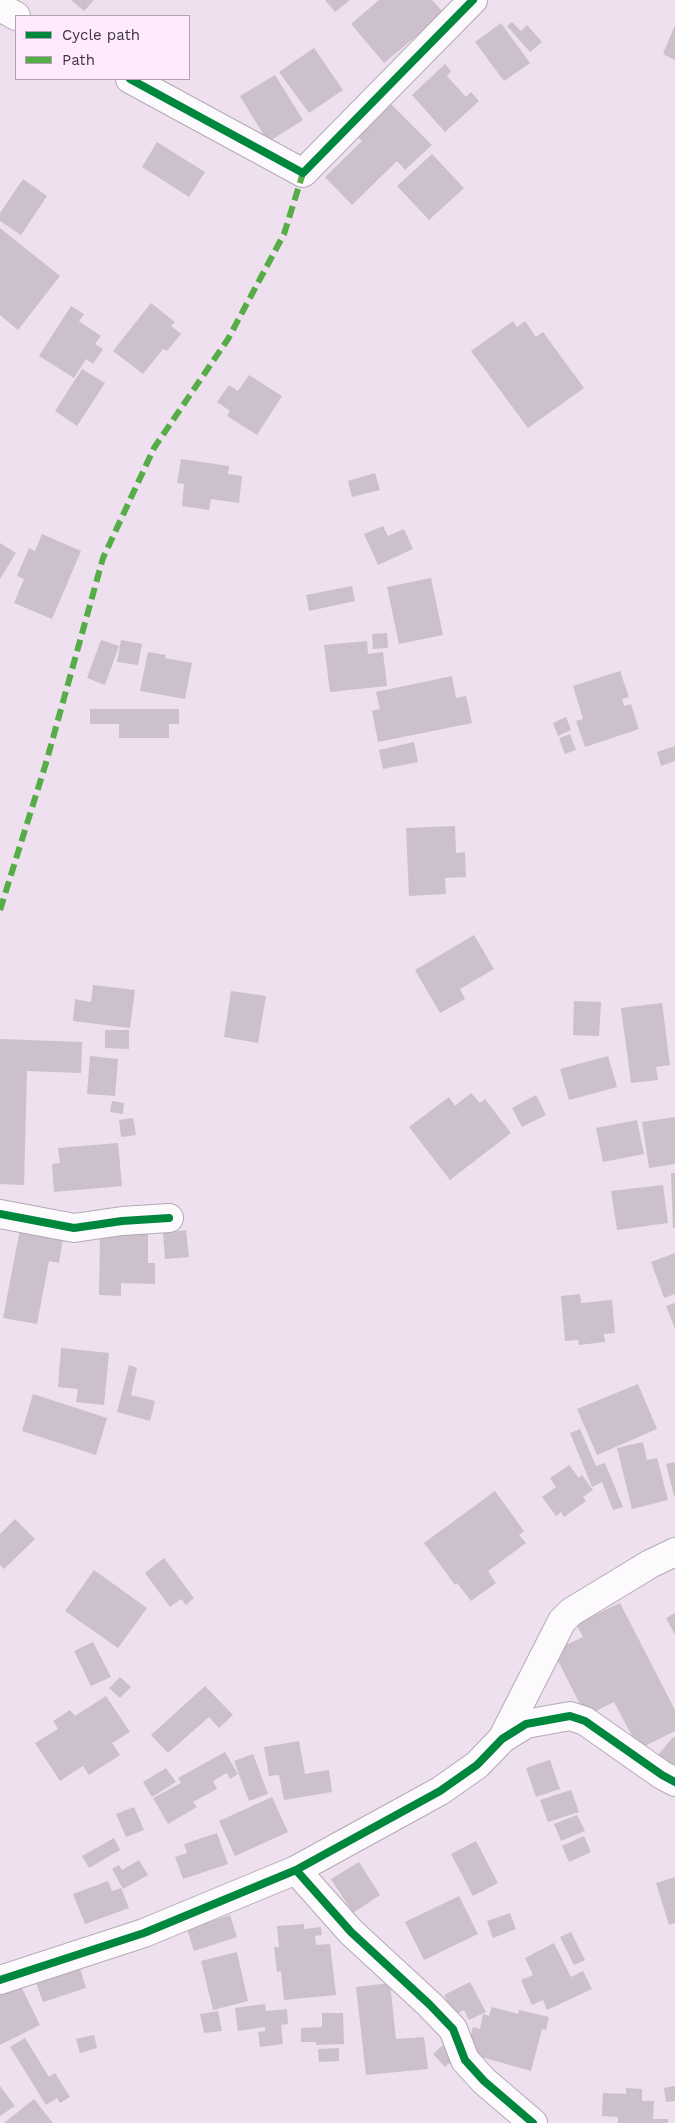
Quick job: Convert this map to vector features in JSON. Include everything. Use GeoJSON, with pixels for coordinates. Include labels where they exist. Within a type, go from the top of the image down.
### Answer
{"type":"FeatureCollection","features":[{"type":"Feature","properties":{"kind":"street"},"geometry":{"type":"LineString","coordinates":[[132,80],[303,174],[473,0]]}},
{"type":"Feature","properties":{"kind":"street"},"geometry":{"type":"LineString","coordinates":[[0,7],[15,15]]}},
{"type":"Feature","properties":{"kind":"street"},"geometry":{"type":"LineString","coordinates":[[0,1214],[74,1228],[122,1221],[169,1218]]}},
{"type":"Feature","properties":{"kind":"street"},"geometry":{"type":"LineString","coordinates":[[502,1739],[562,1621],[571,1612],[650,1564],[675,1552]]}},
{"type":"Feature","properties":{"kind":"street"},"geometry":{"type":"LineString","coordinates":[[0,1980],[144,1933],[296,1870],[440,1791],[477,1764],[502,1739],[526,1724],[570,1716],[585,1721],[675,1782]]}},
{"type":"Feature","properties":{"kind":"street"},"geometry":{"type":"LineString","coordinates":[[296,1870],[351,1932],[429,2004],[453,2029],[465,2060],[484,2081],[534,2123]]}},
{"type":"Feature","properties":{"kind":"building"},"geometry":{"type":"Polygon","coordinates":[[[71,0],[94,0],[84,11],[71,0]]]}},
{"type":"Feature","properties":{"kind":"building"},"geometry":{"type":"Polygon","coordinates":[[[325,0],[350,0],[335,12],[325,0]]]}},
{"type":"Feature","properties":{"kind":"building"},"geometry":{"type":"Polygon","coordinates":[[[379,0],[432,0],[444,13],[384,63],[351,24],[379,0]]]}},
{"type":"Feature","properties":{"kind":"building"},"geometry":{"type":"Polygon","coordinates":[[[512,22],[521,31],[527,25],[542,42],[530,52],[507,26],[512,22]]]}},
{"type":"Feature","properties":{"kind":"building"},"geometry":{"type":"Polygon","coordinates":[[[501,23],[530,63],[504,81],[475,42],[501,23]]]}},
{"type":"Feature","properties":{"kind":"building"},"geometry":{"type":"Polygon","coordinates":[[[675,25],[675,60],[663,54],[675,25]]]}},
{"type":"Feature","properties":{"kind":"building"},"geometry":{"type":"Polygon","coordinates":[[[314,48],[343,90],[309,113],[279,72],[314,48]]]}},
{"type":"Feature","properties":{"kind":"building"},"geometry":{"type":"Polygon","coordinates":[[[445,64],[451,71],[447,76],[466,97],[471,92],[479,101],[445,132],[412,95],[445,64]]]}},
{"type":"Feature","properties":{"kind":"building"},"geometry":{"type":"Polygon","coordinates":[[[275,75],[303,120],[268,142],[240,96],[275,75]]]}},
{"type":"Feature","properties":{"kind":"building"},"geometry":{"type":"Polygon","coordinates":[[[386,99],[432,145],[405,170],[397,161],[352,205],[325,177],[362,141],[352,132],[386,99]]]}},
{"type":"Feature","properties":{"kind":"building"},"geometry":{"type":"Polygon","coordinates":[[[157,142],[205,172],[189,197],[142,167],[157,142]]]}},
{"type":"Feature","properties":{"kind":"building"},"geometry":{"type":"Polygon","coordinates":[[[432,154],[464,188],[429,220],[397,186],[432,154]]]}},
{"type":"Feature","properties":{"kind":"building"},"geometry":{"type":"Polygon","coordinates":[[[23,179],[47,196],[21,235],[0,221],[0,213],[23,179]]]}},
{"type":"Feature","properties":{"kind":"building"},"geometry":{"type":"Polygon","coordinates":[[[0,228],[60,276],[18,330],[0,315],[0,228]]]}},
{"type":"Feature","properties":{"kind":"building"},"geometry":{"type":"Polygon","coordinates":[[[151,303],[175,322],[171,326],[181,334],[167,351],[163,349],[143,374],[113,351],[151,303]]]}},
{"type":"Feature","properties":{"kind":"building"},"geometry":{"type":"Polygon","coordinates":[[[71,306],[84,314],[79,321],[101,336],[95,344],[103,349],[93,364],[86,359],[74,378],[39,356],[71,306]]]}},
{"type":"Feature","properties":{"kind":"building"},"geometry":{"type":"Polygon","coordinates":[[[513,321],[517,327],[525,321],[536,337],[543,332],[584,388],[528,428],[471,351],[513,321]]]}},
{"type":"Feature","properties":{"kind":"building"},"geometry":{"type":"Polygon","coordinates":[[[82,369],[105,383],[77,426],[55,411],[82,369]]]}},
{"type":"Feature","properties":{"kind":"building"},"geometry":{"type":"Polygon","coordinates":[[[249,375],[282,396],[257,435],[227,416],[230,411],[217,402],[229,385],[238,391],[249,375]]]}},
{"type":"Feature","properties":{"kind":"building"},"geometry":{"type":"Polygon","coordinates":[[[181,459],[229,466],[228,474],[242,476],[239,503],[211,499],[209,510],[182,506],[184,484],[177,483],[181,459]]]}},
{"type":"Feature","properties":{"kind":"building"},"geometry":{"type":"Polygon","coordinates":[[[375,473],[380,490],[352,497],[348,481],[375,473]]]}},
{"type":"Feature","properties":{"kind":"building"},"geometry":{"type":"Polygon","coordinates":[[[383,526],[388,536],[404,529],[413,549],[378,565],[364,534],[383,526]]]}},
{"type":"Feature","properties":{"kind":"building"},"geometry":{"type":"Polygon","coordinates":[[[42,534],[81,551],[52,619],[14,603],[24,579],[17,576],[29,548],[35,551],[42,534]]]}},
{"type":"Feature","properties":{"kind":"building"},"geometry":{"type":"Polygon","coordinates":[[[0,543],[16,553],[0,579],[0,543]]]}},
{"type":"Feature","properties":{"kind":"building"},"geometry":{"type":"Polygon","coordinates":[[[431,578],[443,635],[399,644],[387,587],[431,578]]]}},
{"type":"Feature","properties":{"kind":"building"},"geometry":{"type":"Polygon","coordinates":[[[352,586],[355,601],[309,611],[306,595],[352,586]]]}},
{"type":"Feature","properties":{"kind":"building"},"geometry":{"type":"Polygon","coordinates":[[[387,633],[388,648],[373,649],[372,634],[387,633]]]}},
{"type":"Feature","properties":{"kind":"building"},"geometry":{"type":"Polygon","coordinates":[[[101,640],[119,646],[105,685],[87,678],[101,640]]]}},
{"type":"Feature","properties":{"kind":"building"},"geometry":{"type":"Polygon","coordinates":[[[121,640],[142,644],[138,665],[117,662],[121,640]]]}},
{"type":"Feature","properties":{"kind":"building"},"geometry":{"type":"Polygon","coordinates":[[[367,641],[368,654],[383,652],[387,686],[330,692],[324,645],[367,641]]]}},
{"type":"Feature","properties":{"kind":"building"},"geometry":{"type":"Polygon","coordinates":[[[148,652],[166,655],[165,658],[192,663],[185,699],[140,691],[148,652]]]}},
{"type":"Feature","properties":{"kind":"building"},"geometry":{"type":"Polygon","coordinates":[[[620,671],[629,697],[622,699],[624,706],[631,704],[639,729],[585,747],[576,721],[583,719],[573,686],[620,671]]]}},
{"type":"Feature","properties":{"kind":"building"},"geometry":{"type":"Polygon","coordinates":[[[452,676],[456,698],[466,696],[472,723],[378,742],[372,711],[380,709],[376,692],[452,676]]]}},
{"type":"Feature","properties":{"kind":"building"},"geometry":{"type":"Polygon","coordinates":[[[90,709],[179,709],[179,724],[169,724],[169,738],[119,738],[119,724],[90,724],[90,709]]]}},
{"type":"Feature","properties":{"kind":"building"},"geometry":{"type":"Polygon","coordinates":[[[566,717],[571,730],[558,736],[553,723],[566,717]]]}},
{"type":"Feature","properties":{"kind":"building"},"geometry":{"type":"Polygon","coordinates":[[[570,734],[576,750],[565,754],[559,738],[570,734]]]}},
{"type":"Feature","properties":{"kind":"building"},"geometry":{"type":"Polygon","coordinates":[[[414,742],[418,762],[383,769],[379,750],[414,742]]]}},
{"type":"Feature","properties":{"kind":"building"},"geometry":{"type":"Polygon","coordinates":[[[675,746],[675,761],[661,766],[657,752],[675,746]]]}},
{"type":"Feature","properties":{"kind":"building"},"geometry":{"type":"Polygon","coordinates":[[[455,826],[456,853],[465,852],[466,877],[445,878],[446,894],[409,896],[406,828],[455,826]]]}},
{"type":"Feature","properties":{"kind":"building"},"geometry":{"type":"Polygon","coordinates":[[[474,935],[494,969],[460,989],[465,999],[440,1013],[415,970],[474,935]]]}},
{"type":"Feature","properties":{"kind":"building"},"geometry":{"type":"Polygon","coordinates":[[[93,985],[135,990],[130,1028],[73,1021],[75,999],[91,1002],[93,985]]]}},
{"type":"Feature","properties":{"kind":"building"},"geometry":{"type":"Polygon","coordinates":[[[231,991],[266,996],[258,1043],[224,1037],[231,991]]]}},
{"type":"Feature","properties":{"kind":"building"},"geometry":{"type":"Polygon","coordinates":[[[574,1001],[601,1002],[599,1036],[573,1035],[574,1001]]]}},
{"type":"Feature","properties":{"kind":"building"},"geometry":{"type":"Polygon","coordinates":[[[662,1003],[670,1065],[656,1067],[658,1080],[631,1083],[621,1008],[662,1003]]]}},
{"type":"Feature","properties":{"kind":"building"},"geometry":{"type":"Polygon","coordinates":[[[105,1030],[129,1030],[129,1049],[105,1048],[105,1030]]]}},
{"type":"Feature","properties":{"kind":"building"},"geometry":{"type":"Polygon","coordinates":[[[0,1039],[82,1042],[81,1073],[27,1071],[24,1185],[0,1184],[0,1039]]]}},
{"type":"Feature","properties":{"kind":"building"},"geometry":{"type":"Polygon","coordinates":[[[90,1056],[118,1059],[115,1096],[87,1094],[90,1056]]]}},
{"type":"Feature","properties":{"kind":"building"},"geometry":{"type":"Polygon","coordinates":[[[608,1056],[617,1087],[569,1100],[560,1069],[608,1056]]]}},
{"type":"Feature","properties":{"kind":"building"},"geometry":{"type":"Polygon","coordinates":[[[471,1093],[480,1103],[485,1099],[511,1133],[450,1180],[409,1127],[449,1097],[455,1106],[471,1093]]]}},
{"type":"Feature","properties":{"kind":"building"},"geometry":{"type":"Polygon","coordinates":[[[536,1095],[546,1115],[522,1127],[512,1108],[536,1095]]]}},
{"type":"Feature","properties":{"kind":"building"},"geometry":{"type":"Polygon","coordinates":[[[112,1101],[124,1103],[123,1114],[110,1112],[112,1101]]]}},
{"type":"Feature","properties":{"kind":"building"},"geometry":{"type":"Polygon","coordinates":[[[675,1117],[675,1164],[649,1168],[642,1122],[675,1117]]]}},
{"type":"Feature","properties":{"kind":"building"},"geometry":{"type":"Polygon","coordinates":[[[133,1118],[136,1135],[121,1137],[119,1120],[133,1118]]]}},
{"type":"Feature","properties":{"kind":"building"},"geometry":{"type":"Polygon","coordinates":[[[637,1120],[644,1154],[603,1162],[596,1128],[637,1120]]]}},
{"type":"Feature","properties":{"kind":"building"},"geometry":{"type":"Polygon","coordinates":[[[118,1143],[122,1186],[54,1192],[52,1164],[60,1163],[58,1148],[118,1143]]]}},
{"type":"Feature","properties":{"kind":"building"},"geometry":{"type":"Polygon","coordinates":[[[671,1173],[675,1173],[675,1228],[673,1228],[671,1173]]]}},
{"type":"Feature","properties":{"kind":"building"},"geometry":{"type":"Polygon","coordinates":[[[663,1185],[668,1223],[617,1230],[611,1191],[663,1185]]]}},
{"type":"Feature","properties":{"kind":"building"},"geometry":{"type":"Polygon","coordinates":[[[21,1224],[64,1233],[59,1263],[49,1261],[37,1324],[3,1318],[21,1224]]]}},
{"type":"Feature","properties":{"kind":"building"},"geometry":{"type":"Polygon","coordinates":[[[186,1230],[189,1257],[165,1259],[163,1233],[186,1230]]]}},
{"type":"Feature","properties":{"kind":"building"},"geometry":{"type":"Polygon","coordinates":[[[100,1233],[148,1234],[148,1263],[155,1263],[155,1284],[121,1283],[121,1296],[99,1295],[100,1233]]]}},
{"type":"Feature","properties":{"kind":"building"},"geometry":{"type":"Polygon","coordinates":[[[675,1253],[675,1294],[664,1298],[651,1262],[675,1253]]]}},
{"type":"Feature","properties":{"kind":"building"},"geometry":{"type":"Polygon","coordinates":[[[580,1294],[581,1303],[612,1300],[615,1333],[604,1334],[605,1342],[579,1345],[578,1340],[565,1341],[561,1296],[580,1294]]]}},
{"type":"Feature","properties":{"kind":"building"},"geometry":{"type":"Polygon","coordinates":[[[675,1303],[675,1329],[666,1306],[675,1303]]]}},
{"type":"Feature","properties":{"kind":"building"},"geometry":{"type":"Polygon","coordinates":[[[61,1348],[109,1353],[104,1405],[76,1402],[78,1389],[58,1387],[61,1348]]]}},
{"type":"Feature","properties":{"kind":"building"},"geometry":{"type":"Polygon","coordinates":[[[129,1365],[137,1368],[131,1395],[155,1401],[150,1421],[117,1412],[129,1365]]]}},
{"type":"Feature","properties":{"kind":"building"},"geometry":{"type":"Polygon","coordinates":[[[638,1384],[657,1429],[597,1455],[577,1409],[638,1384]]]}},
{"type":"Feature","properties":{"kind":"building"},"geometry":{"type":"Polygon","coordinates":[[[33,1394],[107,1418],[96,1455],[22,1431],[33,1394]]]}},
{"type":"Feature","properties":{"kind":"building"},"geometry":{"type":"Polygon","coordinates":[[[580,1429],[596,1466],[605,1463],[623,1507],[613,1510],[602,1482],[592,1487],[570,1433],[580,1429]]]}},
{"type":"Feature","properties":{"kind":"building"},"geometry":{"type":"Polygon","coordinates":[[[643,1442],[647,1460],[657,1458],[668,1500],[632,1509],[617,1448],[643,1442]]]}},
{"type":"Feature","properties":{"kind":"building"},"geometry":{"type":"Polygon","coordinates":[[[675,1462],[675,1496],[674,1496],[666,1464],[675,1462]]]}},
{"type":"Feature","properties":{"kind":"building"},"geometry":{"type":"Polygon","coordinates":[[[569,1465],[579,1478],[582,1475],[593,1490],[583,1497],[586,1501],[564,1517],[561,1512],[556,1516],[542,1497],[556,1487],[550,1478],[569,1465]]]}},
{"type":"Feature","properties":{"kind":"building"},"geometry":{"type":"Polygon","coordinates":[[[495,1491],[524,1531],[519,1535],[526,1543],[488,1571],[496,1583],[471,1601],[457,1583],[455,1585],[424,1543],[495,1491]]]}},
{"type":"Feature","properties":{"kind":"building"},"geometry":{"type":"Polygon","coordinates":[[[15,1519],[35,1539],[4,1569],[0,1565],[0,1534],[15,1519]]]}},
{"type":"Feature","properties":{"kind":"building"},"geometry":{"type":"Polygon","coordinates":[[[164,1558],[194,1598],[186,1605],[181,1599],[170,1607],[145,1573],[164,1558]]]}},
{"type":"Feature","properties":{"kind":"building"},"geometry":{"type":"Polygon","coordinates":[[[94,1570],[147,1608],[118,1648],[65,1611],[94,1570]]]}},
{"type":"Feature","properties":{"kind":"building"},"geometry":{"type":"Polygon","coordinates":[[[620,1603],[675,1710],[675,1731],[639,1749],[614,1702],[586,1716],[553,1651],[583,1637],[576,1624],[620,1603]]]}},
{"type":"Feature","properties":{"kind":"building"},"geometry":{"type":"Polygon","coordinates":[[[675,1613],[675,1635],[666,1618],[675,1613]]]}},
{"type":"Feature","properties":{"kind":"building"},"geometry":{"type":"Polygon","coordinates":[[[93,1642],[111,1677],[91,1686],[74,1651],[93,1642]]]}},
{"type":"Feature","properties":{"kind":"building"},"geometry":{"type":"Polygon","coordinates":[[[120,1677],[131,1687],[120,1698],[109,1688],[120,1677]]]}},
{"type":"Feature","properties":{"kind":"building"},"geometry":{"type":"Polygon","coordinates":[[[205,1686],[233,1715],[219,1728],[209,1717],[168,1753],[151,1735],[205,1686]]]}},
{"type":"Feature","properties":{"kind":"building"},"geometry":{"type":"Polygon","coordinates":[[[106,1696],[130,1732],[112,1743],[120,1755],[89,1775],[83,1766],[60,1781],[35,1743],[58,1729],[53,1721],[70,1710],[75,1716],[106,1696]]]}},
{"type":"Feature","properties":{"kind":"building"},"geometry":{"type":"Polygon","coordinates":[[[673,1737],[675,1738],[675,1769],[658,1755],[673,1737]]]}},
{"type":"Feature","properties":{"kind":"building"},"geometry":{"type":"Polygon","coordinates":[[[299,1741],[305,1774],[329,1770],[332,1792],[284,1800],[279,1775],[269,1776],[264,1747],[299,1741]]]}},
{"type":"Feature","properties":{"kind":"building"},"geometry":{"type":"Polygon","coordinates":[[[225,1752],[238,1774],[230,1779],[227,1773],[213,1781],[217,1789],[193,1802],[197,1807],[168,1824],[153,1798],[181,1783],[178,1778],[225,1752]]]}},
{"type":"Feature","properties":{"kind":"building"},"geometry":{"type":"Polygon","coordinates":[[[253,1754],[268,1794],[249,1801],[234,1761],[253,1754]]]}},
{"type":"Feature","properties":{"kind":"building"},"geometry":{"type":"Polygon","coordinates":[[[550,1760],[560,1789],[536,1797],[526,1768],[550,1760]]]}},
{"type":"Feature","properties":{"kind":"building"},"geometry":{"type":"Polygon","coordinates":[[[166,1768],[176,1782],[152,1797],[143,1782],[166,1768]]]}},
{"type":"Feature","properties":{"kind":"building"},"geometry":{"type":"Polygon","coordinates":[[[571,1790],[579,1812],[548,1822],[540,1800],[571,1790]]]}},
{"type":"Feature","properties":{"kind":"building"},"geometry":{"type":"Polygon","coordinates":[[[272,1797],[288,1832],[235,1856],[219,1821],[272,1797]]]}},
{"type":"Feature","properties":{"kind":"building"},"geometry":{"type":"Polygon","coordinates":[[[134,1807],[144,1830],[126,1837],[116,1814],[134,1807]]]}},
{"type":"Feature","properties":{"kind":"building"},"geometry":{"type":"Polygon","coordinates":[[[577,1815],[585,1831],[561,1841],[554,1824],[577,1815]]]}},
{"type":"Feature","properties":{"kind":"building"},"geometry":{"type":"Polygon","coordinates":[[[217,1833],[228,1864],[183,1879],[175,1857],[187,1853],[184,1844],[217,1833]]]}},
{"type":"Feature","properties":{"kind":"building"},"geometry":{"type":"Polygon","coordinates":[[[584,1836],[591,1852],[569,1862],[562,1846],[584,1836]]]}},
{"type":"Feature","properties":{"kind":"building"},"geometry":{"type":"Polygon","coordinates":[[[114,1838],[120,1850],[89,1868],[82,1856],[114,1838]]]}},
{"type":"Feature","properties":{"kind":"building"},"geometry":{"type":"Polygon","coordinates":[[[476,1841],[498,1883],[473,1896],[451,1854],[476,1841]]]}},
{"type":"Feature","properties":{"kind":"building"},"geometry":{"type":"Polygon","coordinates":[[[139,1860],[148,1875],[123,1889],[112,1869],[119,1865],[122,1870],[139,1860]]]}},
{"type":"Feature","properties":{"kind":"building"},"geometry":{"type":"Polygon","coordinates":[[[359,1862],[380,1895],[353,1913],[331,1879],[359,1862]]]}},
{"type":"Feature","properties":{"kind":"building"},"geometry":{"type":"Polygon","coordinates":[[[675,1877],[675,1923],[669,1925],[656,1883],[675,1877]]]}},
{"type":"Feature","properties":{"kind":"building"},"geometry":{"type":"Polygon","coordinates":[[[108,1881],[112,1891],[121,1888],[129,1908],[85,1924],[73,1894],[108,1881]]]}},
{"type":"Feature","properties":{"kind":"building"},"geometry":{"type":"Polygon","coordinates":[[[459,1896],[478,1934],[424,1960],[405,1922],[459,1896]]]}},
{"type":"Feature","properties":{"kind":"building"},"geometry":{"type":"Polygon","coordinates":[[[510,1913],[516,1929],[493,1938],[487,1921],[510,1913]]]}},
{"type":"Feature","properties":{"kind":"building"},"geometry":{"type":"Polygon","coordinates":[[[230,1915],[237,1937],[194,1951],[187,1929],[230,1915]]]}},
{"type":"Feature","properties":{"kind":"building"},"geometry":{"type":"Polygon","coordinates":[[[304,1924],[304,1929],[321,1927],[322,1935],[315,1936],[316,1945],[330,1944],[336,1995],[284,2000],[281,1971],[277,1972],[274,1947],[279,1947],[277,1926],[304,1924]]]}},
{"type":"Feature","properties":{"kind":"building"},"geometry":{"type":"Polygon","coordinates":[[[571,1932],[585,1960],[574,1965],[560,1937],[571,1932]]]}},
{"type":"Feature","properties":{"kind":"building"},"geometry":{"type":"Polygon","coordinates":[[[554,1943],[571,1977],[583,1971],[592,1989],[547,2010],[543,2000],[532,2005],[521,1980],[533,1975],[525,1958],[554,1943]]]}},
{"type":"Feature","properties":{"kind":"building"},"geometry":{"type":"Polygon","coordinates":[[[237,1952],[248,2001],[213,2010],[201,1961],[237,1952]]]}},
{"type":"Feature","properties":{"kind":"building"},"geometry":{"type":"Polygon","coordinates":[[[80,1968],[86,1988],[43,2002],[36,1983],[80,1968]]]}},
{"type":"Feature","properties":{"kind":"building"},"geometry":{"type":"Polygon","coordinates":[[[17,1978],[40,2025],[0,2045],[0,1987],[17,1978]]]}},
{"type":"Feature","properties":{"kind":"building"},"geometry":{"type":"Polygon","coordinates":[[[470,1982],[486,2012],[469,2020],[464,2010],[454,2015],[444,1995],[470,1982]]]}},
{"type":"Feature","properties":{"kind":"building"},"geometry":{"type":"Polygon","coordinates":[[[390,1983],[396,2039],[424,2037],[428,2069],[366,2075],[356,1987],[390,1983]]]}},
{"type":"Feature","properties":{"kind":"building"},"geometry":{"type":"Polygon","coordinates":[[[265,2004],[266,2011],[287,2009],[288,2024],[281,2025],[283,2044],[260,2047],[258,2032],[265,2031],[265,2027],[238,2031],[235,2008],[265,2004]]]}},
{"type":"Feature","properties":{"kind":"building"},"geometry":{"type":"Polygon","coordinates":[[[492,2007],[518,2014],[519,2010],[549,2017],[546,2030],[542,2029],[531,2071],[474,2055],[476,2047],[468,2045],[473,2027],[480,2029],[483,2014],[489,2016],[492,2007]]]}},
{"type":"Feature","properties":{"kind":"building"},"geometry":{"type":"Polygon","coordinates":[[[218,2011],[222,2031],[204,2033],[200,2014],[218,2011]]]}},
{"type":"Feature","properties":{"kind":"building"},"geometry":{"type":"Polygon","coordinates":[[[322,2013],[343,2013],[344,2044],[316,2045],[316,2042],[301,2042],[301,2028],[322,2027],[322,2013]]]}},
{"type":"Feature","properties":{"kind":"building"},"geometry":{"type":"Polygon","coordinates":[[[94,2035],[97,2048],[80,2053],[76,2039],[94,2035]]]}},
{"type":"Feature","properties":{"kind":"building"},"geometry":{"type":"Polygon","coordinates":[[[25,2038],[49,2077],[55,2073],[70,2097],[60,2103],[57,2098],[46,2105],[10,2047],[25,2038]]]}},
{"type":"Feature","properties":{"kind":"building"},"geometry":{"type":"Polygon","coordinates":[[[450,2039],[462,2053],[445,2067],[433,2054],[450,2039]]]}},
{"type":"Feature","properties":{"kind":"building"},"geometry":{"type":"Polygon","coordinates":[[[339,2048],[339,2061],[319,2062],[318,2049],[339,2048]]]}},
{"type":"Feature","properties":{"kind":"building"},"geometry":{"type":"Polygon","coordinates":[[[0,2086],[15,2106],[0,2116],[0,2086]]]}},
{"type":"Feature","properties":{"kind":"building"},"geometry":{"type":"Polygon","coordinates":[[[675,2086],[675,2101],[666,2102],[664,2088],[675,2086]]]}},
{"type":"Feature","properties":{"kind":"building"},"geometry":{"type":"Polygon","coordinates":[[[626,2088],[642,2089],[642,2101],[654,2101],[653,2119],[668,2119],[668,2123],[618,2123],[618,2117],[602,2116],[603,2093],[626,2094],[626,2088]]]}},
{"type":"Feature","properties":{"kind":"building"},"geometry":{"type":"Polygon","coordinates":[[[34,2099],[53,2123],[4,2123],[34,2099]]]}},
{"type":"Feature","properties":{"kind":"marked path"},"geometry":{"type":"LineString","coordinates":[[0,910],[46,763],[103,558],[154,448],[228,339],[284,234],[303,173]]}},
{"type":"Feature","properties":{"kind":"cycle path"},"geometry":{"type":"LineString","coordinates":[[132,80],[303,173],[473,0]]}},
{"type":"Feature","properties":{"kind":"cycle path"},"geometry":{"type":"LineString","coordinates":[[0,1214],[74,1228],[122,1221],[169,1218]]}},
{"type":"Feature","properties":{"kind":"cycle path"},"geometry":{"type":"LineString","coordinates":[[0,1980],[144,1933],[296,1870],[440,1791],[477,1765],[502,1739],[526,1724],[570,1716],[585,1721],[675,1782]]}},
{"type":"Feature","properties":{"kind":"cycle path"},"geometry":{"type":"LineString","coordinates":[[296,1870],[351,1932],[429,2004],[453,2029],[465,2060],[484,2081],[533,2123]]}}]}
